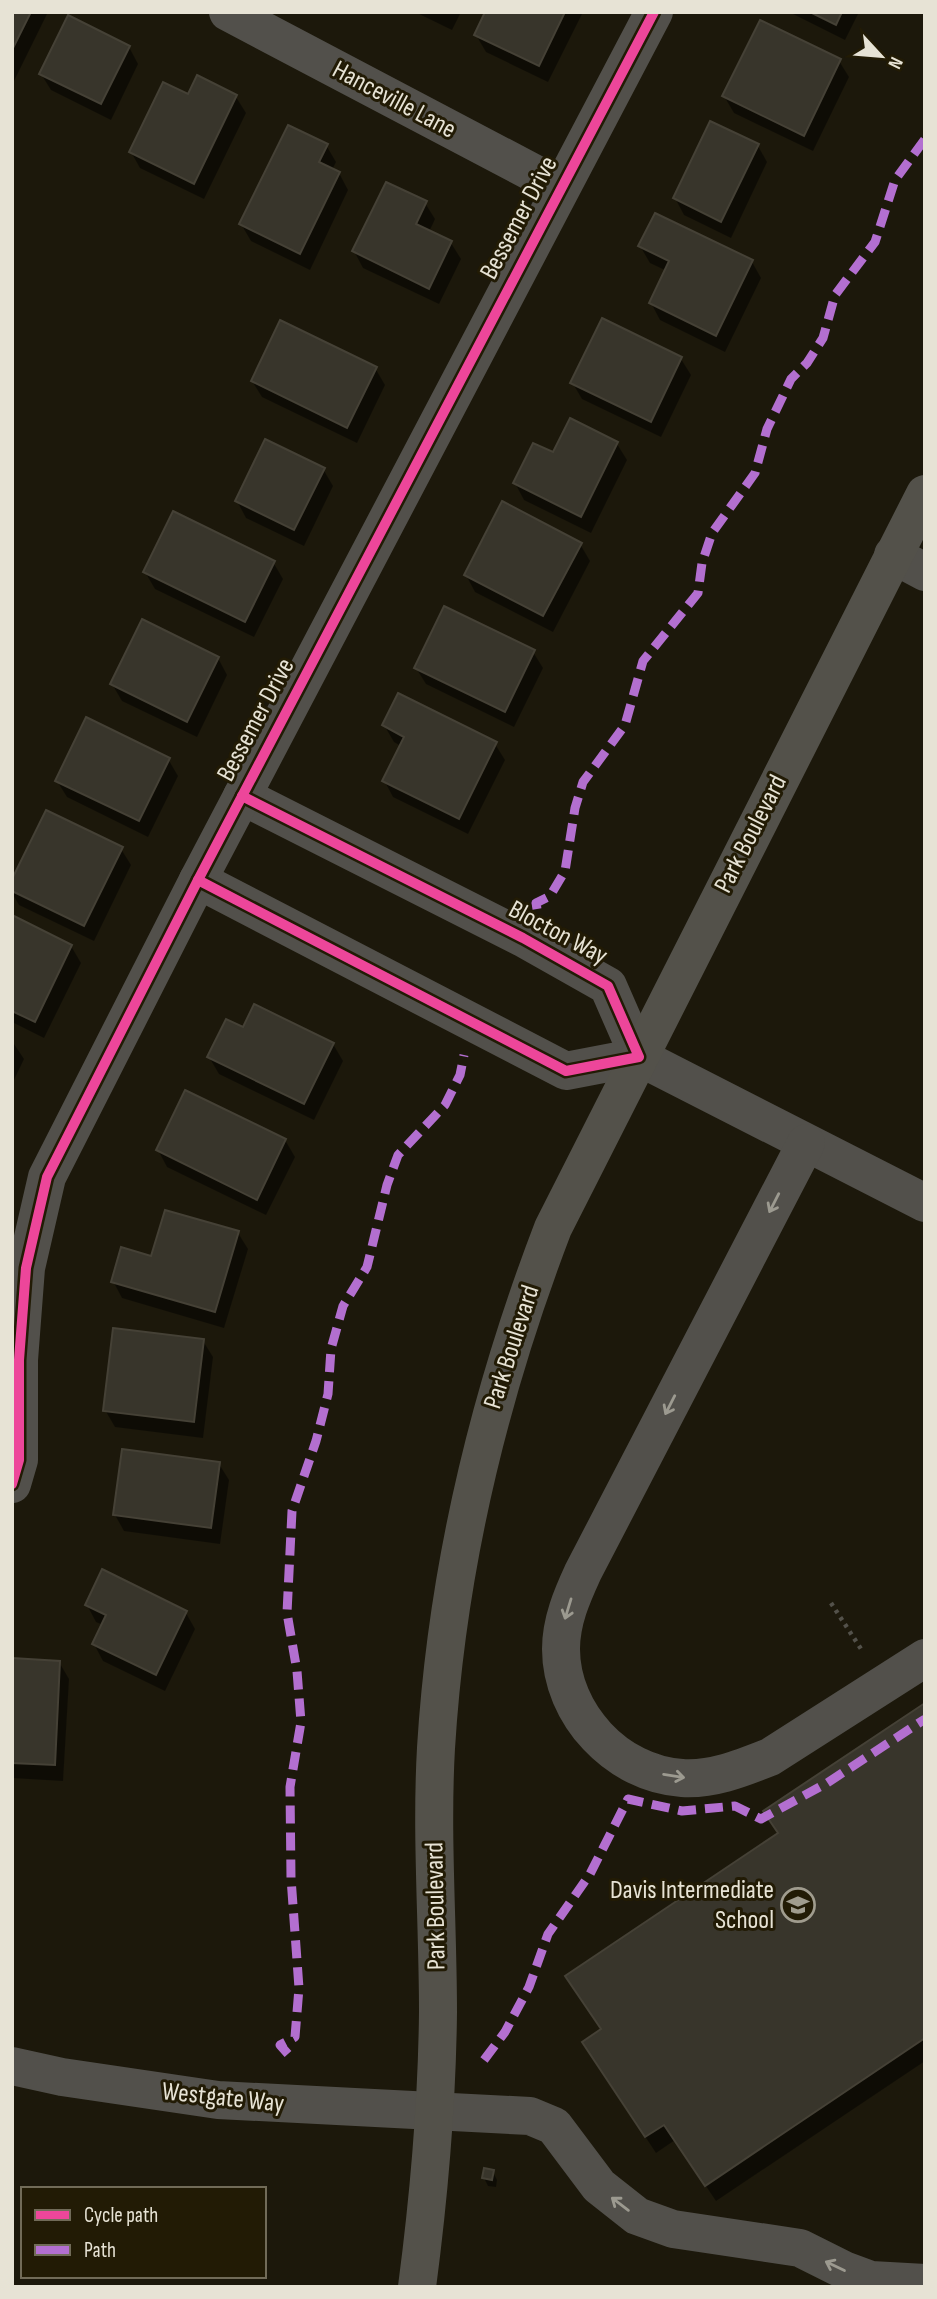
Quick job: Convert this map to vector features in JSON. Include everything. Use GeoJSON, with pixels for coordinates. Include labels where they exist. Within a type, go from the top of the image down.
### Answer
{"type":"FeatureCollection","features":[{"type":"Feature","properties":{"kind":"main road","name":"Park Boulevard"},"geometry":{"type":"LineString","coordinates":[[417,2287],[435,2113],[438,2011],[434,1874],[436,1750],[447,1638],[471,1492],[510,1346],[549,1238],[639,1057],[909,564],[925,494]]}},
{"type":"Feature","properties":{"kind":"street","name":"Hanceville Lane"},"geometry":{"type":"LineString","coordinates":[[228,12],[560,187]]}},
{"type":"Feature","properties":{"kind":"street","name":"Bessemer Drive"},"geometry":{"type":"LineString","coordinates":[[12,1483],[19,1460],[19,1360],[26,1268],[47,1177],[198,880],[654,12]]}},
{"type":"Feature","properties":{"kind":"street","name":"Blocton Way"},"geometry":{"type":"LineString","coordinates":[[242,796],[523,938],[608,986],[639,1057]]}},
{"type":"Feature","properties":{"kind":"street"},"geometry":{"type":"LineString","coordinates":[[198,880],[566,1071],[639,1057],[925,1203]]}},
{"type":"Feature","properties":{"kind":"street"},"geometry":{"type":"LineString","coordinates":[[806,1143],[583,1572],[566,1610],[561,1647],[564,1679],[584,1720],[616,1755],[638,1768],[659,1774],[702,1778],[743,1768],[770,1757],[925,1658]]}},
{"type":"Feature","properties":{"kind":"street","name":"Westgate Way"},"geometry":{"type":"LineString","coordinates":[[12,2066],[62,2077],[218,2100],[435,2113],[514,2114],[541,2119],[554,2126],[599,2186],[637,2216],[673,2230],[800,2248],[871,2280],[925,2283]]}},
{"type":"Feature","properties":{"kind":"path"},"geometry":{"type":"LineString","coordinates":[[831,1603],[866,1657]]}},
{"type":"Feature","properties":{"kind":"building"},"geometry":{"type":"Polygon","coordinates":[[[12,12],[31,12],[12,50],[12,12]]]}},
{"type":"Feature","properties":{"kind":"building"},"geometry":{"type":"Polygon","coordinates":[[[485,12],[565,12],[539,66],[474,35],[485,12]]]}},
{"type":"Feature","properties":{"kind":"building"},"geometry":{"type":"Polygon","coordinates":[[[810,12],[842,12],[836,25],[810,12]]]}},
{"type":"Feature","properties":{"kind":"building"},"geometry":{"type":"Polygon","coordinates":[[[68,15],[130,46],[101,104],[39,74],[68,15]]]}},
{"type":"Feature","properties":{"kind":"building"},"geometry":{"type":"Polygon","coordinates":[[[760,20],[841,59],[804,136],[722,96],[760,20]]]}},
{"type":"Feature","properties":{"kind":"building"},"geometry":{"type":"Polygon","coordinates":[[[197,75],[237,95],[194,184],[129,152],[163,82],[188,94],[197,75]]]}},
{"type":"Feature","properties":{"kind":"building"},"geometry":{"type":"Polygon","coordinates":[[[710,121],[759,144],[721,222],[673,198],[710,121]]]}},
{"type":"Feature","properties":{"kind":"building"},"geometry":{"type":"Polygon","coordinates":[[[288,125],[328,144],[319,162],[340,172],[300,254],[239,224],[288,125]]]}},
{"type":"Feature","properties":{"kind":"building"},"geometry":{"type":"Polygon","coordinates":[[[386,182],[427,201],[416,224],[452,241],[429,289],[352,251],[386,182]]]}},
{"type":"Feature","properties":{"kind":"building"},"geometry":{"type":"Polygon","coordinates":[[[655,213],[753,260],[716,336],[649,303],[669,261],[638,246],[655,213]]]}},
{"type":"Feature","properties":{"kind":"building"},"geometry":{"type":"Polygon","coordinates":[[[602,318],[682,357],[651,422],[570,383],[602,318]]]}},
{"type":"Feature","properties":{"kind":"building"},"geometry":{"type":"Polygon","coordinates":[[[280,320],[377,367],[347,428],[251,381],[280,320]]]}},
{"type":"Feature","properties":{"kind":"building"},"geometry":{"type":"Polygon","coordinates":[[[570,418],[618,442],[581,517],[513,483],[533,443],[553,452],[570,418]]]}},
{"type":"Feature","properties":{"kind":"building"},"geometry":{"type":"Polygon","coordinates":[[[265,439],[325,468],[294,530],[235,501],[265,439]]]}},
{"type":"Feature","properties":{"kind":"building"},"geometry":{"type":"Polygon","coordinates":[[[502,501],[582,543],[543,616],[464,575],[502,501]]]}},
{"type":"Feature","properties":{"kind":"building"},"geometry":{"type":"Polygon","coordinates":[[[173,511],[275,561],[245,622],[143,572],[173,511]]]}},
{"type":"Feature","properties":{"kind":"building"},"geometry":{"type":"Polygon","coordinates":[[[444,606],[535,650],[505,712],[414,668],[444,606]]]}},
{"type":"Feature","properties":{"kind":"building"},"geometry":{"type":"Polygon","coordinates":[[[142,619],[219,657],[187,722],[110,684],[142,619]]]}},
{"type":"Feature","properties":{"kind":"building"},"geometry":{"type":"Polygon","coordinates":[[[398,693],[497,742],[459,819],[382,781],[404,737],[382,725],[398,693]]]}},
{"type":"Feature","properties":{"kind":"building"},"geometry":{"type":"Polygon","coordinates":[[[86,717],[170,758],[139,821],[55,781],[86,717]]]}},
{"type":"Feature","properties":{"kind":"building"},"geometry":{"type":"Polygon","coordinates":[[[46,810],[123,847],[84,926],[12,891],[12,879],[46,810]]]}},
{"type":"Feature","properties":{"kind":"building"},"geometry":{"type":"Polygon","coordinates":[[[12,915],[72,945],[35,1022],[12,1011],[12,915]]]}},
{"type":"Feature","properties":{"kind":"building"},"geometry":{"type":"Polygon","coordinates":[[[254,1004],[334,1043],[304,1104],[207,1057],[226,1019],[243,1027],[254,1004]]]}},
{"type":"Feature","properties":{"kind":"building"},"geometry":{"type":"Polygon","coordinates":[[[185,1090],[286,1139],[257,1200],[156,1150],[185,1090]]]}},
{"type":"Feature","properties":{"kind":"building"},"geometry":{"type":"Polygon","coordinates":[[[165,1210],[239,1231],[215,1312],[111,1282],[121,1247],[151,1256],[165,1210]]]}},
{"type":"Feature","properties":{"kind":"building"},"geometry":{"type":"Polygon","coordinates":[[[113,1328],[204,1339],[194,1422],[103,1411],[113,1328]]]}},
{"type":"Feature","properties":{"kind":"building"},"geometry":{"type":"Polygon","coordinates":[[[122,1449],[220,1462],[211,1528],[113,1515],[122,1449]]]}},
{"type":"Feature","properties":{"kind":"building"},"geometry":{"type":"Polygon","coordinates":[[[102,1569],[187,1611],[156,1675],[92,1644],[106,1615],[85,1605],[102,1569]]]}},
{"type":"Feature","properties":{"kind":"building"},"geometry":{"type":"Polygon","coordinates":[[[12,1658],[60,1661],[55,1765],[12,1763],[12,1658]]]}},
{"type":"Feature","properties":{"kind":"building","name":"Davis Intermediate School"},"geometry":{"type":"Polygon","coordinates":[[[925,1703],[925,2038],[705,2186],[664,2125],[645,2137],[582,2042],[601,2029],[565,1976],[778,1833],[763,1811],[925,1703]]]}},
{"type":"Feature","properties":{"kind":"building"},"geometry":{"type":"Polygon","coordinates":[[[484,2168],[494,2170],[492,2180],[482,2178],[484,2168]]]}},
{"type":"Feature","properties":{"kind":"marked path"},"geometry":{"type":"LineString","coordinates":[[537,909],[536,903],[550,896],[565,871],[575,808],[583,782],[625,725],[643,661],[698,593],[702,563],[712,533],[755,473],[767,429],[791,379],[807,363],[823,338],[835,295],[875,242],[895,180],[925,139]]}},
{"type":"Feature","properties":{"kind":"marked path"},"geometry":{"type":"LineString","coordinates":[[288,2054],[280,2045],[295,2037],[299,1988],[291,1878],[290,1787],[301,1722],[297,1671],[287,1613],[292,1511],[316,1441],[328,1394],[331,1349],[343,1306],[367,1267],[387,1185],[398,1155],[445,1105],[460,1075],[464,1055]]}},
{"type":"Feature","properties":{"kind":"marked path"},"geometry":{"type":"LineString","coordinates":[[484,2060],[505,2032],[529,1987],[548,1934],[590,1874],[628,1799],[682,1811],[735,1806],[761,1819],[827,1783],[925,1719]]}},
{"type":"Feature","properties":{"kind":"cycle path"},"geometry":{"type":"LineString","coordinates":[[12,1484],[19,1460],[19,1360],[26,1268],[47,1177],[198,880],[654,12]]}},
{"type":"Feature","properties":{"kind":"cycle path"},"geometry":{"type":"LineString","coordinates":[[198,880],[566,1071],[639,1057],[608,986],[523,938],[242,796]]}},
{"type":"Feature","properties":{"kind":"place","name":"Davis Intermediate School"},"geometry":{"type":"Point","coordinates":[798,1905]}}]}
